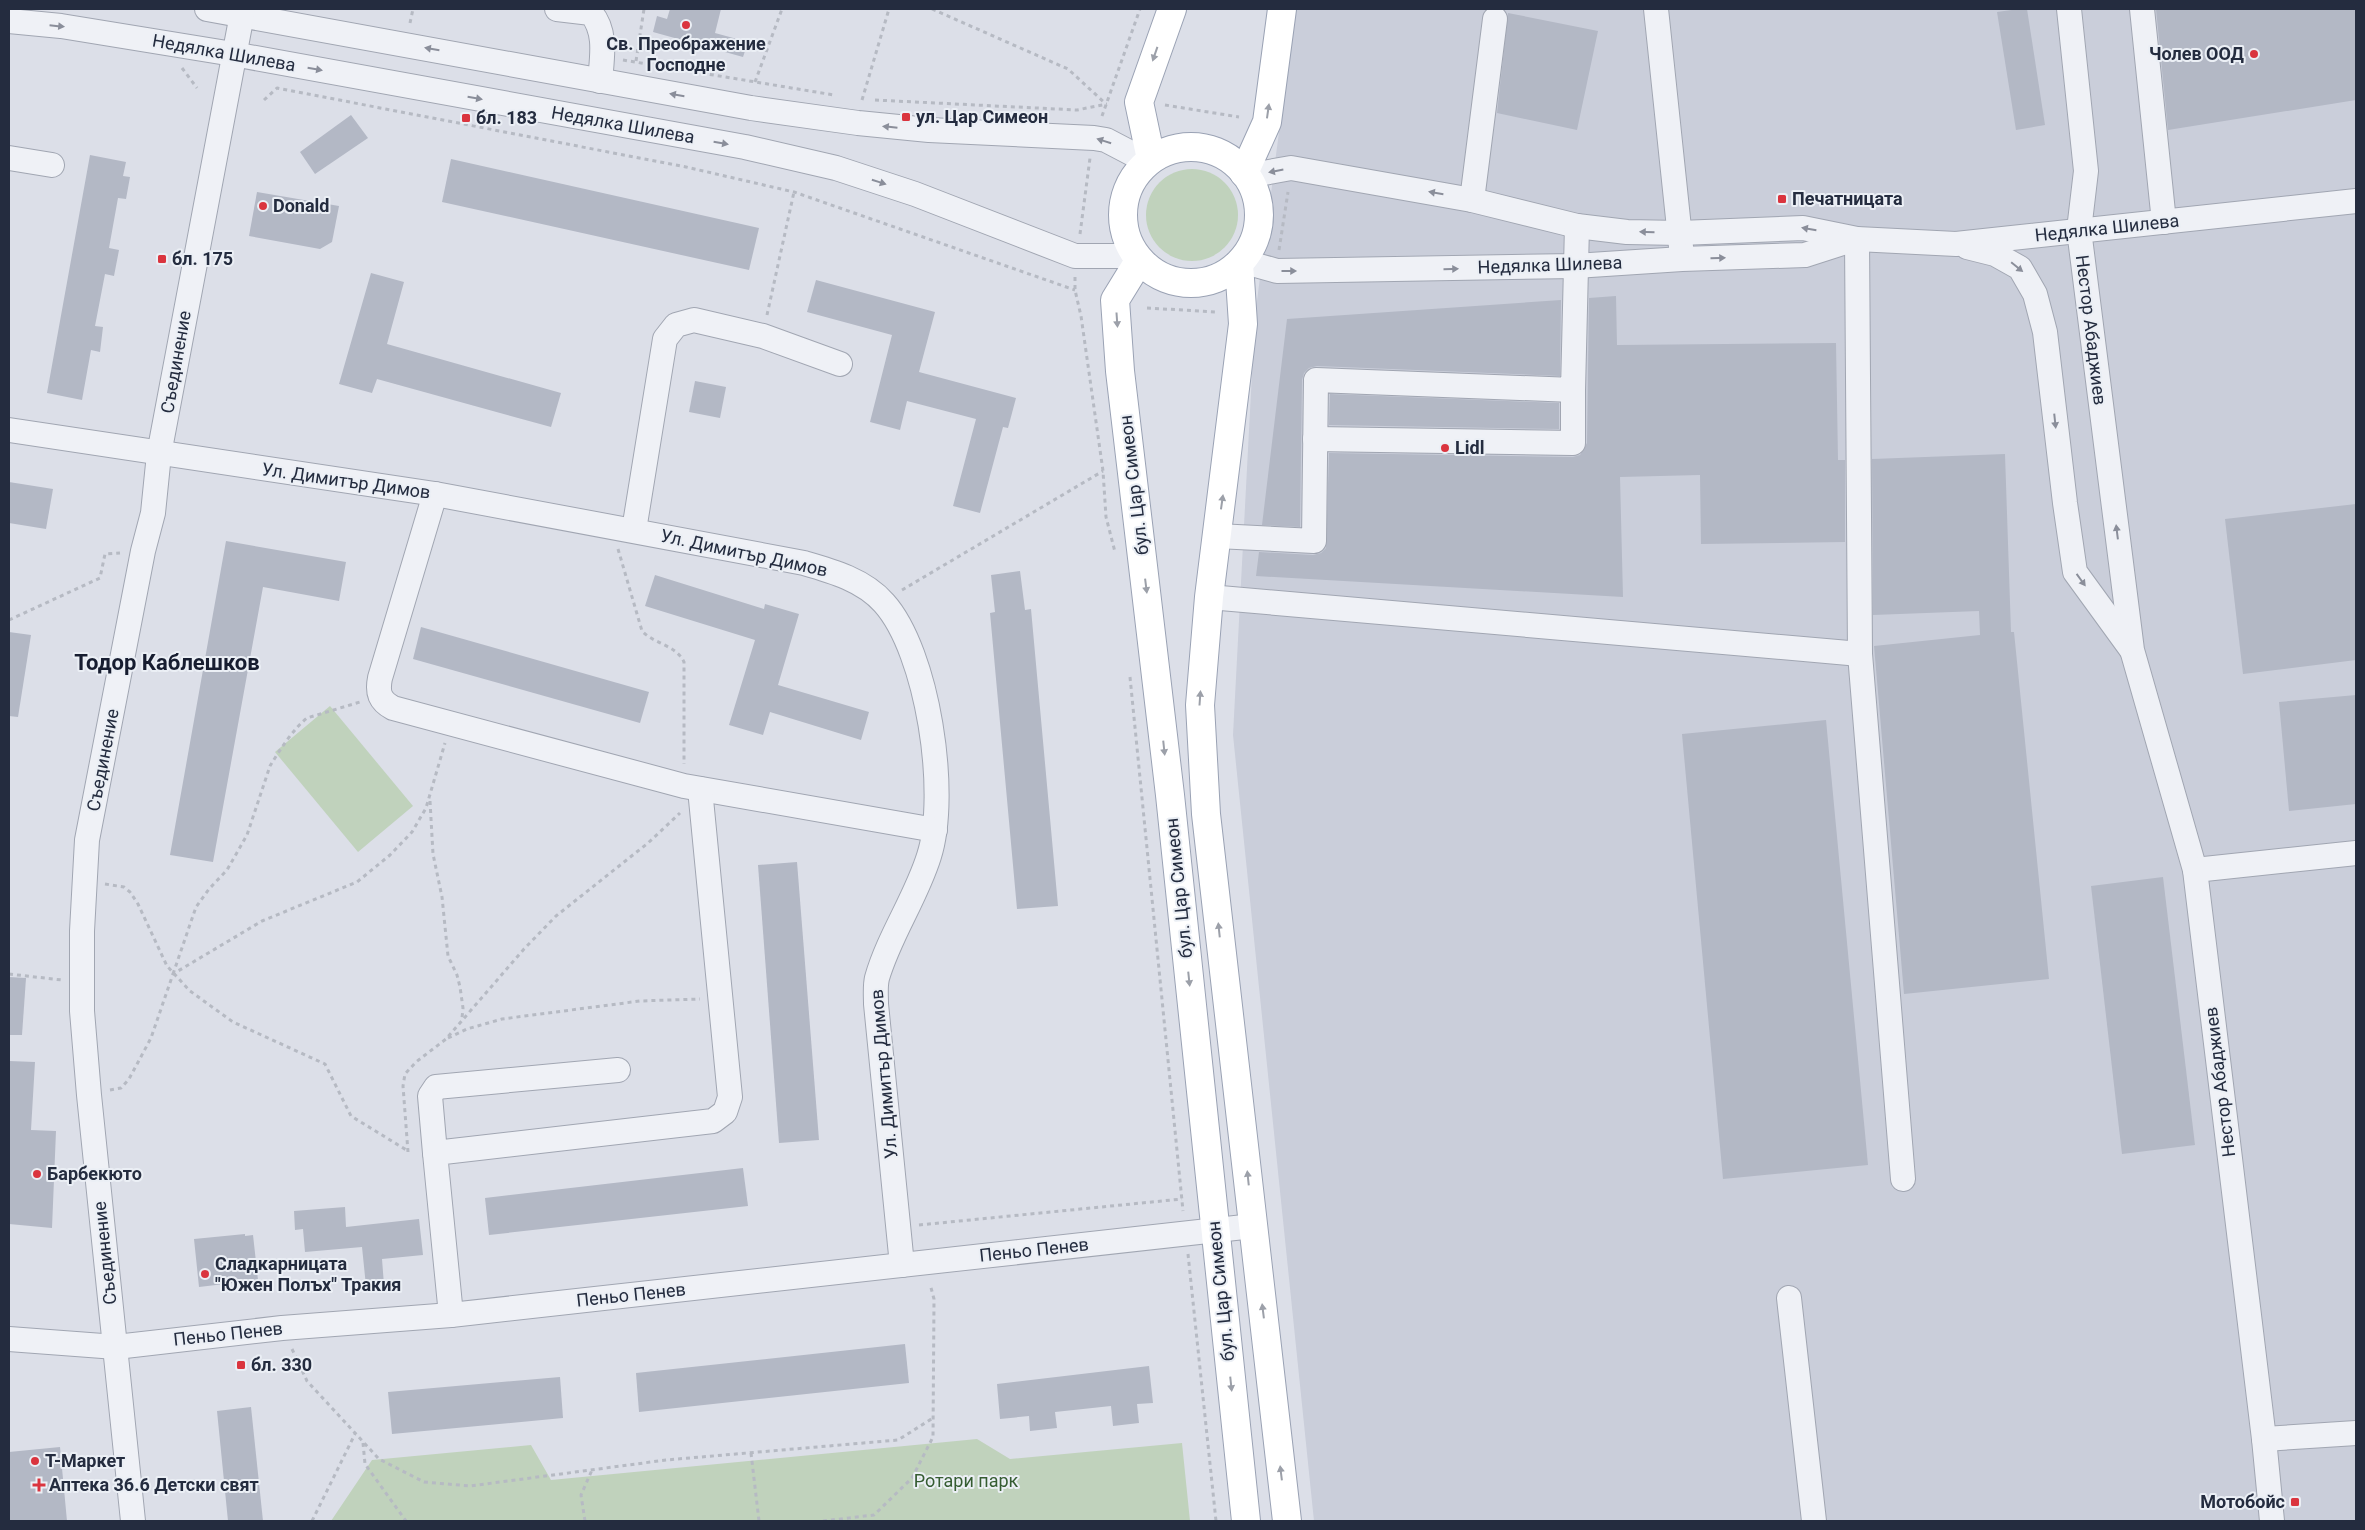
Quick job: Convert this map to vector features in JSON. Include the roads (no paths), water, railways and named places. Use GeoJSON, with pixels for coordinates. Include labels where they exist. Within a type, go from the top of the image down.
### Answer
{"type":"FeatureCollection","features":[{"type":"Feature","properties":{"kind":"main road"},"geometry":{"type":"LineString","coordinates":[[1149,161],[1139,102],[1172,9]]}},
{"type":"Feature","properties":{"kind":"main road"},"geometry":{"type":"LineString","coordinates":[[1246,174],[1267,122],[1282,9]]}},
{"type":"Feature","properties":{"kind":"main road"},"geometry":{"type":"LineString","coordinates":[[1190,147],[1210,150],[1223,155],[1246,174],[1257,197],[1259,220],[1254,242],[1240,263],[1224,276],[1207,282],[1188,284],[1170,281],[1153,273],[1137,259],[1126,238],[1122,217],[1125,197],[1134,178],[1149,161],[1170,150],[1190,147]]}},
{"type":"Feature","properties":{"kind":"main road","name":"бул. Цар Симеон"},"geometry":{"type":"LineString","coordinates":[[1137,259],[1115,300],[1120,371],[1170,795],[1246,1521]]}},
{"type":"Feature","properties":{"kind":"main road","name":"бул. Цар Симеон"},"geometry":{"type":"LineString","coordinates":[[1240,263],[1243,324],[1209,597],[1200,705],[1206,814],[1287,1521]]}},
{"type":"Feature","properties":{"kind":"street"},"geometry":{"type":"LineString","coordinates":[[207,9],[243,11],[601,69],[751,108],[858,124],[929,130],[1094,138],[1106,140],[1149,161]]}},
{"type":"Feature","properties":{"kind":"street"},"geometry":{"type":"LineString","coordinates":[[558,9],[591,13],[598,21],[602,35],[601,69]]}},
{"type":"Feature","properties":{"kind":"street"},"geometry":{"type":"LineString","coordinates":[[1656,9],[1682,259]]}},
{"type":"Feature","properties":{"kind":"street","name":"Нестор Абаджиев"},"geometry":{"type":"LineString","coordinates":[[2070,9],[2086,171],[2079,230],[2132,650],[2195,870],[2264,1438],[2272,1521]]}},
{"type":"Feature","properties":{"kind":"street"},"geometry":{"type":"LineString","coordinates":[[2142,9],[2164,222]]}},
{"type":"Feature","properties":{"kind":"street","name":"Съединение"},"geometry":{"type":"LineString","coordinates":[[133,1521],[116,1347],[106,1268],[82,1011],[87,840],[143,551],[153,513],[159,454],[233,54],[243,11]]}},
{"type":"Feature","properties":{"kind":"street"},"geometry":{"type":"LineString","coordinates":[[1472,200],[1495,19]]}},
{"type":"Feature","properties":{"kind":"street","name":"Недялка Шилева"},"geometry":{"type":"LineString","coordinates":[[9,21],[61,26],[233,54],[745,147],[836,168],[915,194],[1075,256],[1137,259]]}},
{"type":"Feature","properties":{"kind":"street"},"geometry":{"type":"LineString","coordinates":[[9,158],[52,165]]}},
{"type":"Feature","properties":{"kind":"street","name":"Недялка Шилева"},"geometry":{"type":"LineString","coordinates":[[1246,174],[1291,168],[1472,200],[1577,226],[1628,232],[1680,233],[1803,228],[1857,239],[1956,244],[2356,200]]}},
{"type":"Feature","properties":{"kind":"street"},"geometry":{"type":"LineString","coordinates":[[1315,439],[1573,443],[1574,266],[1577,226]]}},
{"type":"Feature","properties":{"kind":"street"},"geometry":{"type":"LineString","coordinates":[[1857,239],[1860,654],[1902,1179]]}},
{"type":"Feature","properties":{"kind":"street","name":"Недялка Шилева"},"geometry":{"type":"LineString","coordinates":[[1240,263],[1277,271],[1574,266],[1682,259],[1805,255],[1857,239]]}},
{"type":"Feature","properties":{"kind":"street","name":"Нестор Абаджиев"},"geometry":{"type":"LineString","coordinates":[[1956,244],[1995,254],[2020,268],[2035,294],[2045,332],[2065,503],[2076,572],[2132,650]]}},
{"type":"Feature","properties":{"kind":"street"},"geometry":{"type":"LineString","coordinates":[[624,528],[665,339],[669,330],[676,325],[694,320],[763,336],[840,364]]}},
{"type":"Feature","properties":{"kind":"street"},"geometry":{"type":"LineString","coordinates":[[1217,536],[1314,541],[1316,380],[1573,390]]}},
{"type":"Feature","properties":{"kind":"street","name":"Ул. Димитър Димов"},"geometry":{"type":"LineString","coordinates":[[9,430],[435,494],[804,563],[834,572],[859,583],[883,601],[895,617],[910,644],[929,710],[936,794],[935,830],[929,857],[876,980],[876,1004],[898,1228],[913,1263]]}},
{"type":"Feature","properties":{"kind":"street"},"geometry":{"type":"LineString","coordinates":[[435,494],[380,678],[380,696],[385,704],[393,708],[695,791],[935,830]]}},
{"type":"Feature","properties":{"kind":"street"},"geometry":{"type":"LineString","coordinates":[[1209,597],[1860,654]]}},
{"type":"Feature","properties":{"kind":"street"},"geometry":{"type":"LineString","coordinates":[[435,1153],[713,1121],[725,1112],[730,1097],[695,791]]}},
{"type":"Feature","properties":{"kind":"street"},"geometry":{"type":"LineString","coordinates":[[2195,870],[2356,853]]}},
{"type":"Feature","properties":{"kind":"street"},"geometry":{"type":"LineString","coordinates":[[451,1315],[430,1096],[436,1087],[618,1070]]}},
{"type":"Feature","properties":{"kind":"street","name":"Пеньо Пенев"},"geometry":{"type":"LineString","coordinates":[[9,1339],[116,1347],[282,1328],[451,1315],[1253,1226]]}},
{"type":"Feature","properties":{"kind":"street"},"geometry":{"type":"LineString","coordinates":[[1789,1298],[1814,1521]]}},
{"type":"Feature","properties":{"kind":"street"},"geometry":{"type":"LineString","coordinates":[[2264,1438],[2356,1433]]}},
{"type":"Feature","properties":{"kind":"place","name":"Св. Преображение Господне"},"geometry":{"type":"Point","coordinates":[686,25]}},
{"type":"Feature","properties":{"kind":"place","name":"Чолев ООД"},"geometry":{"type":"Point","coordinates":[2254,54]}},
{"type":"Feature","properties":{"kind":"place","name":"ул. Цар Симеон"},"geometry":{"type":"Point","coordinates":[906,117]}},
{"type":"Feature","properties":{"kind":"place","name":"бл. 183"},"geometry":{"type":"Point","coordinates":[466,118]}},
{"type":"Feature","properties":{"kind":"place","name":"Печатницата"},"geometry":{"type":"Point","coordinates":[1782,199]}},
{"type":"Feature","properties":{"kind":"place","name":"Donald"},"geometry":{"type":"Point","coordinates":[263,206]}},
{"type":"Feature","properties":{"kind":"place","name":"бл. 175"},"geometry":{"type":"Point","coordinates":[162,259]}},
{"type":"Feature","properties":{"kind":"place","name":"Lidl"},"geometry":{"type":"Point","coordinates":[1445,448]}},
{"type":"Feature","properties":{"kind":"place","name":"Барбекюто"},"geometry":{"type":"Point","coordinates":[37,1174]}},
{"type":"Feature","properties":{"kind":"place","name":"Сладкарницата \"Южен Полъх\" Тракия"},"geometry":{"type":"Point","coordinates":[205,1274]}},
{"type":"Feature","properties":{"kind":"place","name":"бл. 330"},"geometry":{"type":"Point","coordinates":[241,1365]}},
{"type":"Feature","properties":{"kind":"place","name":"Т-Маркет"},"geometry":{"type":"Point","coordinates":[35,1461]}},
{"type":"Feature","properties":{"kind":"place","name":"Аптека 36.6 Детски свят"},"geometry":{"type":"Point","coordinates":[39,1485]}},
{"type":"Feature","properties":{"kind":"place","name":"Мотобойс"},"geometry":{"type":"Point","coordinates":[2295,1502]}},
{"type":"Feature","properties":{"kind":"district","name":"Тодор Каблешков"},"geometry":{"type":"Point","coordinates":[167,662]}},
{"type":"Feature","properties":{"kind":"park label","name":"Ротари парк"},"geometry":{"type":"Point","coordinates":[966,1481]}}]}
